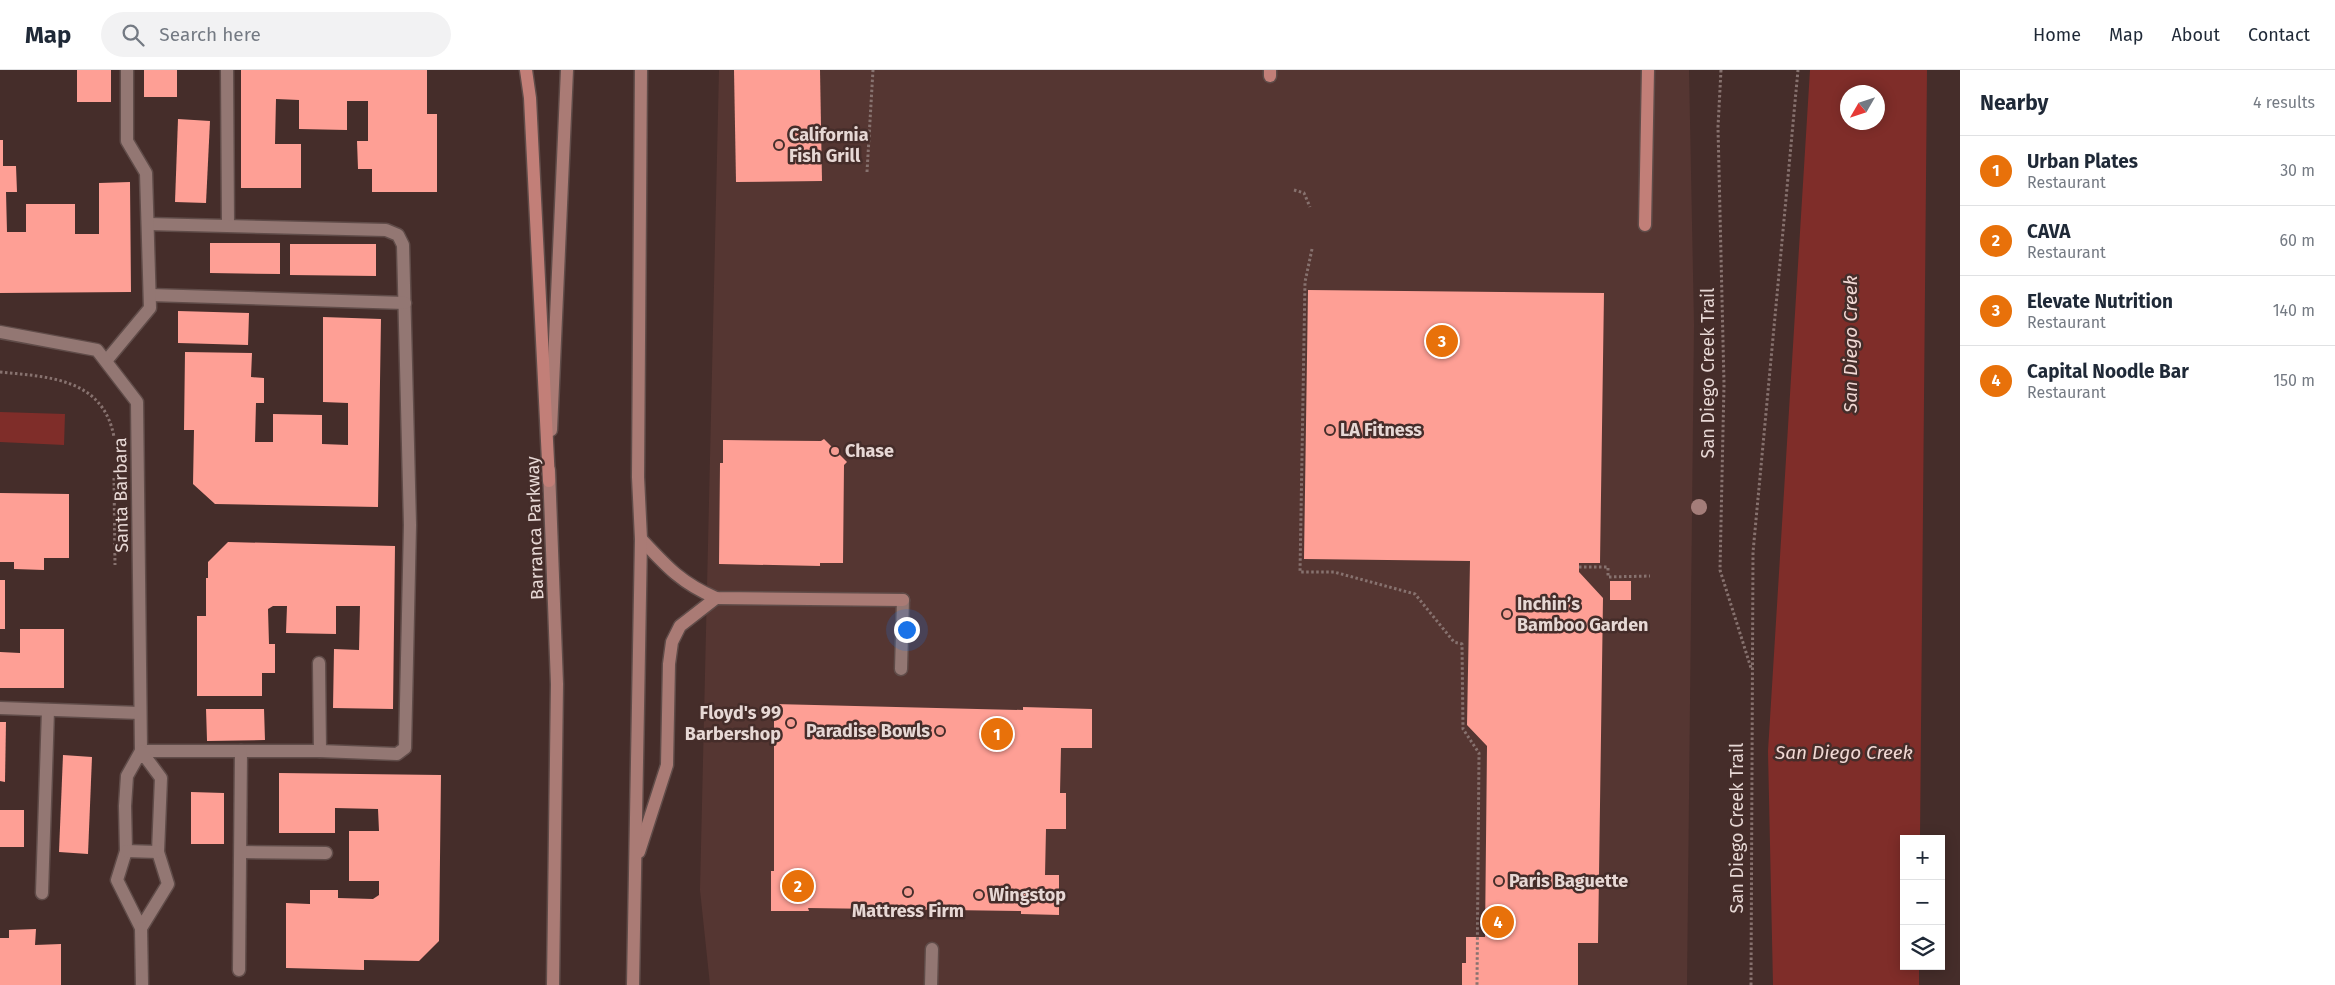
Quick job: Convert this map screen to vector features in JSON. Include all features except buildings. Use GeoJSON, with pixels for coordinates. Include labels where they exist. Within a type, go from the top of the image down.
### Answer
{"type":"FeatureCollection","features":[{"type":"Feature","properties":{"kind":"main road"},"geometry":{"type":"LineString","coordinates":[[526,70],[530,98],[549,481]]}},
{"type":"Feature","properties":{"kind":"main road","name":"Barranca Parkway"},"geometry":{"type":"LineString","coordinates":[[553,985],[557,684],[549,481],[567,70]]}},
{"type":"Feature","properties":{"kind":"main road"},"geometry":{"type":"LineString","coordinates":[[633,985],[640,540],[638,477],[641,70]]}},
{"type":"Feature","properties":{"kind":"main road"},"geometry":{"type":"LineString","coordinates":[[1645,225],[1648,70]]}},
{"type":"Feature","properties":{"kind":"main road"},"geometry":{"type":"LineString","coordinates":[[640,540],[675,575],[692,588],[716,598],[903,600]]}},
{"type":"Feature","properties":{"kind":"main road"},"geometry":{"type":"LineString","coordinates":[[635,866],[667,765],[669,664],[672,642],[680,626],[716,598]]}},
{"type":"Feature","properties":{"kind":"street"},"geometry":{"type":"LineString","coordinates":[[106,361],[150,308],[146,173],[126,141],[127,70]]}},
{"type":"Feature","properties":{"kind":"street"},"geometry":{"type":"LineString","coordinates":[[227,70],[228,225]]}},
{"type":"Feature","properties":{"kind":"street"},"geometry":{"type":"LineString","coordinates":[[141,751],[320,751],[397,754],[405,748],[410,525],[403,245],[398,235],[386,230],[148,224]]}},
{"type":"Feature","properties":{"kind":"street"},"geometry":{"type":"LineString","coordinates":[[150,295],[405,304]]}},
{"type":"Feature","properties":{"kind":"street","name":"Santa Barbara"},"geometry":{"type":"LineString","coordinates":[[0,332],[97,350],[137,402],[141,751]]}},
{"type":"Feature","properties":{"kind":"street"},"geometry":{"type":"LineString","coordinates":[[901,669],[903,600]]}},
{"type":"Feature","properties":{"kind":"street"},"geometry":{"type":"LineString","coordinates":[[319,663],[320,751]]}},
{"type":"Feature","properties":{"kind":"street"},"geometry":{"type":"LineString","coordinates":[[0,708],[140,713]]}},
{"type":"Feature","properties":{"kind":"street"},"geometry":{"type":"LineString","coordinates":[[42,893],[48,710]]}},
{"type":"Feature","properties":{"kind":"street"},"geometry":{"type":"LineString","coordinates":[[141,751],[127,776],[125,806],[126,851],[117,880],[141,928],[142,985]]}},
{"type":"Feature","properties":{"kind":"street"},"geometry":{"type":"LineString","coordinates":[[141,751],[161,778],[158,852],[168,884],[141,928]]}},
{"type":"Feature","properties":{"kind":"street"},"geometry":{"type":"LineString","coordinates":[[239,970],[241,751]]}},
{"type":"Feature","properties":{"kind":"street"},"geometry":{"type":"LineString","coordinates":[[126,851],[158,852]]}},
{"type":"Feature","properties":{"kind":"street"},"geometry":{"type":"LineString","coordinates":[[241,852],[326,852]]}},
{"type":"Feature","properties":{"kind":"street"},"geometry":{"type":"LineString","coordinates":[[931,985],[932,948]]}},
{"type":"Feature","properties":{"kind":"path"},"geometry":{"type":"LineString","coordinates":[[867,172],[873,70]]}},
{"type":"Feature","properties":{"kind":"path","name":"San Diego Creek Trail"},"geometry":{"type":"LineString","coordinates":[[1721,70],[1718,127],[1724,384],[1720,570],[1752,671]]}},
{"type":"Feature","properties":{"kind":"path","name":"San Diego Creek Trail"},"geometry":{"type":"LineString","coordinates":[[1751,985],[1753,552],[1798,70]]}},
{"type":"Feature","properties":{"kind":"path"},"geometry":{"type":"LineString","coordinates":[[1294,190],[1304,193],[1310,207]]}},
{"type":"Feature","properties":{"kind":"path"},"geometry":{"type":"LineString","coordinates":[[1312,248],[1305,282],[1300,572],[1334,572],[1415,594],[1454,642],[1462,644],[1463,729],[1478,753],[1477,985]]}},
{"type":"Feature","properties":{"kind":"path"},"geometry":{"type":"LineString","coordinates":[[0,372],[49,378],[82,388],[95,398],[103,409],[114,436],[114,445]]}},
{"type":"Feature","properties":{"kind":"path"},"geometry":{"type":"LineString","coordinates":[[114,474],[115,568]]}},
{"type":"Feature","properties":{"kind":"path"},"geometry":{"type":"LineString","coordinates":[[1579,567],[1608,567],[1608,577],[1650,576]]}},
{"type":"Feature","properties":{"kind":"shaded area"},"geometry":{"type":"Polygon","coordinates":[[[719,70],[1689,70],[1694,325],[1687,985],[710,985],[700,890],[719,70]]]}},
{"type":"Feature","properties":{"kind":"water","name":"San Diego Creek"},"geometry":{"type":"Polygon","coordinates":[[[1810,70],[1927,70],[1920,835],[1900,835],[1900,970],[1919,970],[1919,985],[1773,985],[1768,751],[1810,70]]]}},
{"type":"Feature","properties":{"kind":"water"},"geometry":{"type":"Polygon","coordinates":[[[0,412],[65,414],[64,445],[0,442],[0,412]]]}},
{"type":"Feature","properties":{"kind":"place","name":"California Fish Grill"},"geometry":{"type":"Point","coordinates":[779,145]}},
{"type":"Feature","properties":{"kind":"place","name":"Elevate Nutrition"},"geometry":{"type":"Point","coordinates":[1442,341]}},
{"type":"Feature","properties":{"kind":"place","name":"LA Fitness"},"geometry":{"type":"Point","coordinates":[1330,430]}},
{"type":"Feature","properties":{"kind":"place","name":"Chase"},"geometry":{"type":"Point","coordinates":[835,451]}},
{"type":"Feature","properties":{"kind":"place","name":"Inchin’s Bamboo Garden"},"geometry":{"type":"Point","coordinates":[1507,614]}},
{"type":"Feature","properties":{"kind":"place","name":"Floyd's 99 Barbershop"},"geometry":{"type":"Point","coordinates":[791,723]}},
{"type":"Feature","properties":{"kind":"place","name":"Paradise Bowls"},"geometry":{"type":"Point","coordinates":[940,731]}},
{"type":"Feature","properties":{"kind":"place","name":"Urban Plates"},"geometry":{"type":"Point","coordinates":[997,734]}},
{"type":"Feature","properties":{"kind":"place","name":"Paris Baguette"},"geometry":{"type":"Point","coordinates":[1499,881]}},
{"type":"Feature","properties":{"kind":"place","name":"CAVA"},"geometry":{"type":"Point","coordinates":[798,886]}},
{"type":"Feature","properties":{"kind":"place","name":"Mattress Firm"},"geometry":{"type":"Point","coordinates":[908,892]}},
{"type":"Feature","properties":{"kind":"place","name":"Wingstop"},"geometry":{"type":"Point","coordinates":[979,895]}},
{"type":"Feature","properties":{"kind":"place","name":"Capital Noodle Bar"},"geometry":{"type":"Point","coordinates":[1498,922]}}]}
